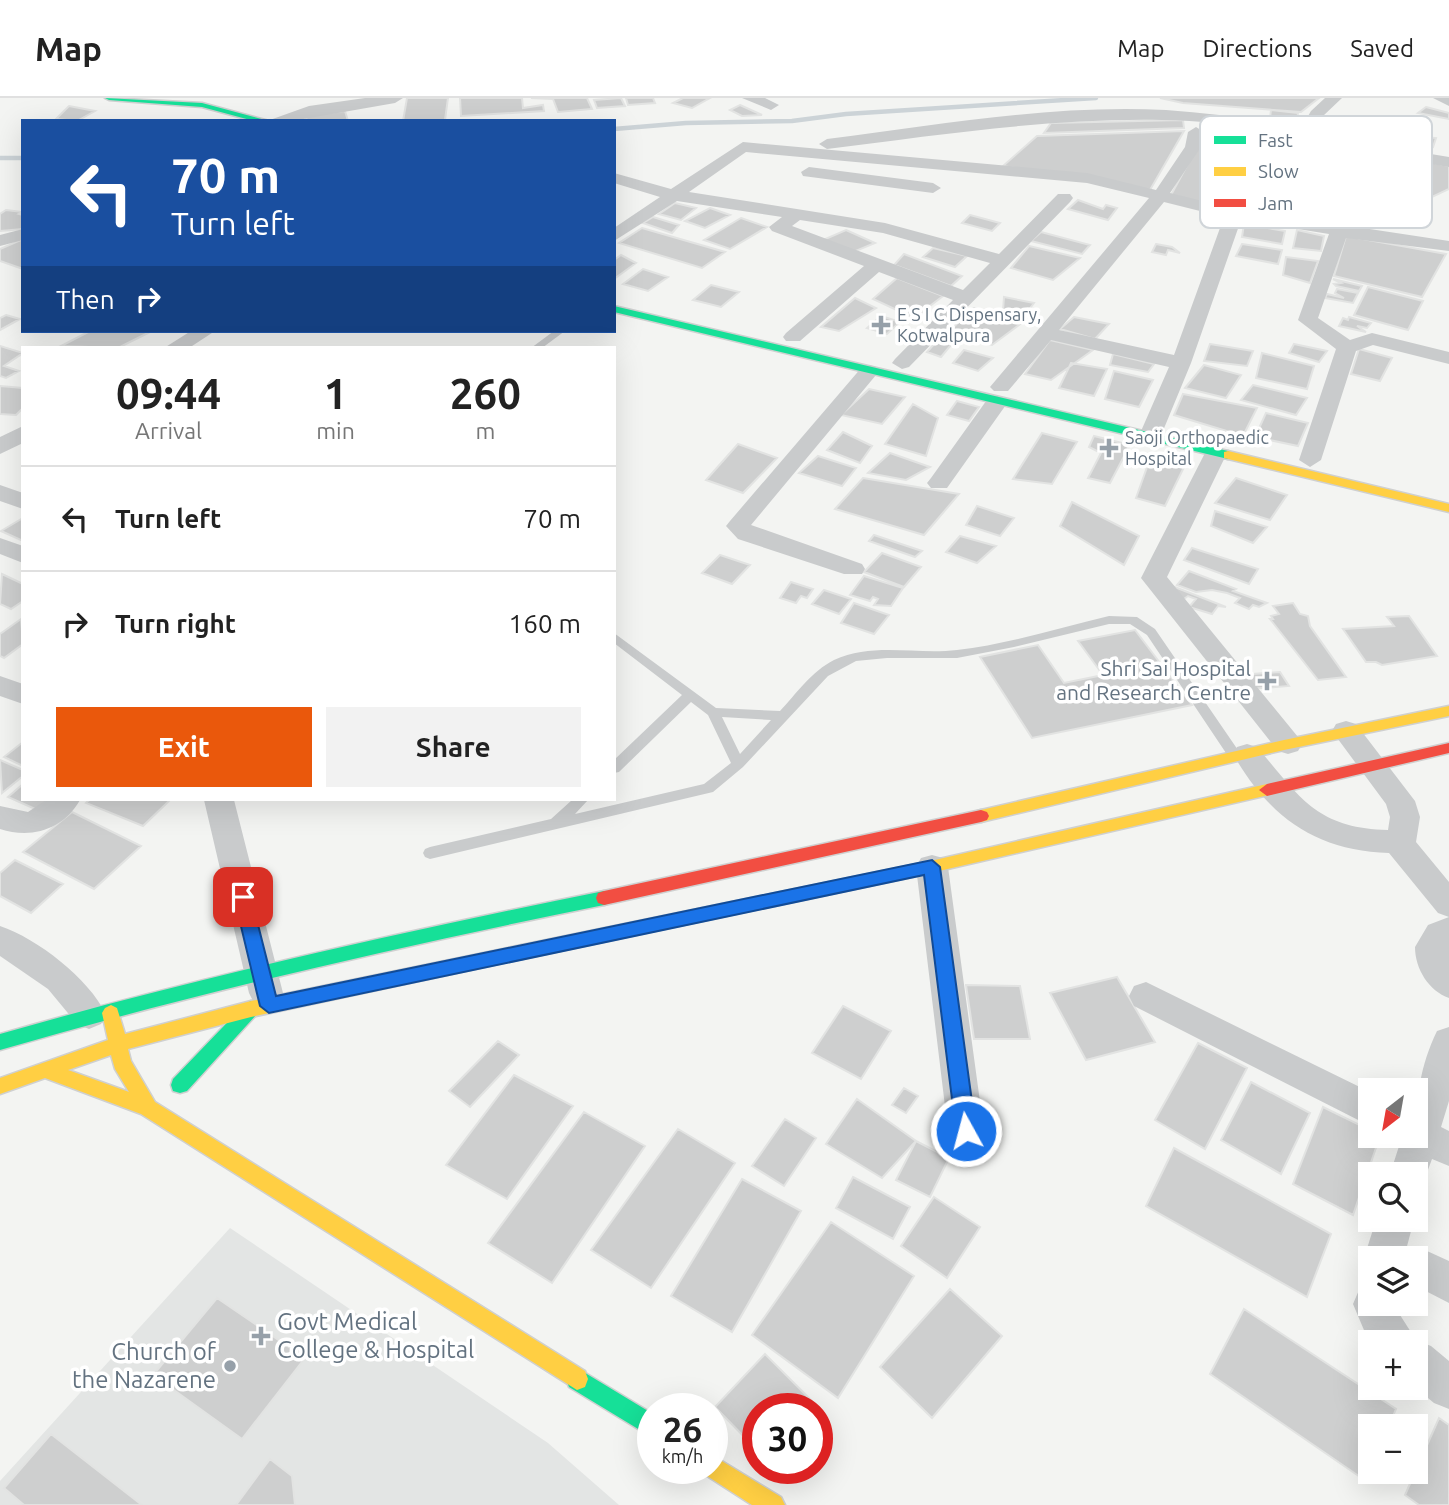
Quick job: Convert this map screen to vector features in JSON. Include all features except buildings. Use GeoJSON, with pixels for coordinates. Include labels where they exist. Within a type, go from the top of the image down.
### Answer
{"type":"FeatureCollection","features":[{"type":"Feature","properties":{"kind":"street"},"geometry":{"type":"LineString","coordinates":[[111,98],[208,101],[259,119]]}},
{"type":"Feature","properties":{"kind":"street"},"geometry":{"type":"LineString","coordinates":[[111,98],[154,117]]}},
{"type":"Feature","properties":{"kind":"street"},"geometry":{"type":"LineString","coordinates":[[282,119],[320,108],[395,98]]}},
{"type":"Feature","properties":{"kind":"street"},"geometry":{"type":"LineString","coordinates":[[750,98],[771,105]]}},
{"type":"Feature","properties":{"kind":"street"},"geometry":{"type":"LineString","coordinates":[[1315,116],[1334,98]]}},
{"type":"Feature","properties":{"kind":"street"},"geometry":{"type":"LineString","coordinates":[[1441,98],[1449,101]]}},
{"type":"Feature","properties":{"kind":"street"},"geometry":{"type":"LineString","coordinates":[[789,151],[887,134],[1089,116],[1165,115],[1200,119]]}},
{"type":"Feature","properties":{"kind":"street"},"geometry":{"type":"LineString","coordinates":[[939,483],[999,394],[1160,196],[1193,146],[1196,132]]}},
{"type":"Feature","properties":{"kind":"street"},"geometry":{"type":"LineString","coordinates":[[617,231],[743,147],[1087,178],[1200,206]]}},
{"type":"Feature","properties":{"kind":"street"},"geometry":{"type":"LineString","coordinates":[[722,161],[762,166]]}},
{"type":"Feature","properties":{"kind":"street"},"geometry":{"type":"LineString","coordinates":[[788,170],[933,188]]}},
{"type":"Feature","properties":{"kind":"street"},"geometry":{"type":"LineString","coordinates":[[616,179],[673,195],[885,228],[1003,261]]}},
{"type":"Feature","properties":{"kind":"street"},"geometry":{"type":"LineString","coordinates":[[902,363],[1064,198]]}},
{"type":"Feature","properties":{"kind":"street"},"geometry":{"type":"LineString","coordinates":[[799,214],[778,227],[966,298]]}},
{"type":"Feature","properties":{"kind":"street"},"geometry":{"type":"LineString","coordinates":[[1152,431],[1181,363],[1229,228]]}},
{"type":"Feature","properties":{"kind":"street"},"geometry":{"type":"LineString","coordinates":[[1320,228],[1449,246]]}},
{"type":"Feature","properties":{"kind":"street"},"geometry":{"type":"LineString","coordinates":[[1347,228],[1308,320],[1347,347]]}},
{"type":"Feature","properties":{"kind":"street"},"geometry":{"type":"LineString","coordinates":[[0,242],[21,235]]}},
{"type":"Feature","properties":{"kind":"street"},"geometry":{"type":"LineString","coordinates":[[793,337],[877,264]]}},
{"type":"Feature","properties":{"kind":"street"},"geometry":{"type":"LineString","coordinates":[[616,294],[902,363],[999,394]]}},
{"type":"Feature","properties":{"kind":"street"},"geometry":{"type":"LineString","coordinates":[[616,309],[869,371],[999,394],[1152,431],[1310,460],[1449,493]]}},
{"type":"Feature","properties":{"kind":"street"},"geometry":{"type":"LineString","coordinates":[[178,346],[201,333]]}},
{"type":"Feature","properties":{"kind":"street"},"geometry":{"type":"LineString","coordinates":[[1046,333],[1181,363]]}},
{"type":"Feature","properties":{"kind":"street"},"geometry":{"type":"LineString","coordinates":[[1347,347],[1372,339],[1449,358]]}},
{"type":"Feature","properties":{"kind":"street"},"geometry":{"type":"LineString","coordinates":[[1310,460],[1347,347]]}},
{"type":"Feature","properties":{"kind":"street"},"geometry":{"type":"LineString","coordinates":[[853,569],[747,534],[738,526],[869,371]]}},
{"type":"Feature","properties":{"kind":"street"},"geometry":{"type":"LineString","coordinates":[[1152,431],[1216,453],[1449,508]]}},
{"type":"Feature","properties":{"kind":"street"},"geometry":{"type":"LineString","coordinates":[[0,447],[21,434]]}},
{"type":"Feature","properties":{"kind":"street"},"geometry":{"type":"LineString","coordinates":[[1216,453],[1154,578],[1289,744]]}},
{"type":"Feature","properties":{"kind":"street"},"geometry":{"type":"LineString","coordinates":[[0,492],[21,501]]}},
{"type":"Feature","properties":{"kind":"street"},"geometry":{"type":"LineString","coordinates":[[0,545],[21,554]]}},
{"type":"Feature","properties":{"kind":"street"},"geometry":{"type":"LineString","coordinates":[[0,685],[21,694]]}},
{"type":"Feature","properties":{"kind":"street"},"geometry":{"type":"LineString","coordinates":[[0,1042],[100,1010],[261,970],[798,858],[1346,731],[1449,711]]}},
{"type":"Feature","properties":{"kind":"street"},"geometry":{"type":"LineString","coordinates":[[1346,731],[1399,801],[1405,817],[1401,842],[1405,854],[1443,889]]}},
{"type":"Feature","properties":{"kind":"street"},"geometry":{"type":"LineString","coordinates":[[0,1086],[115,1045],[260,1007],[932,867],[1449,748]]}},
{"type":"Feature","properties":{"kind":"street"},"geometry":{"type":"LineString","coordinates":[[1241,755],[1301,814],[1325,831],[1364,841],[1401,842]]}},
{"type":"Feature","properties":{"kind":"street"},"geometry":{"type":"LineString","coordinates":[[0,817],[16,825],[28,825],[46,816],[64,801]]}},
{"type":"Feature","properties":{"kind":"street"},"geometry":{"type":"LineString","coordinates":[[183,1098],[260,1007],[261,970],[219,801]]}},
{"type":"Feature","properties":{"kind":"street"},"geometry":{"type":"LineString","coordinates":[[932,867],[966,1131]]}},
{"type":"Feature","properties":{"kind":"street"},"geometry":{"type":"LineString","coordinates":[[1449,930],[1435,938],[1430,948],[1437,972],[1449,984]]}},
{"type":"Feature","properties":{"kind":"street"},"geometry":{"type":"LineString","coordinates":[[0,939],[60,979],[100,1010],[131,1084],[148,1108]]}},
{"type":"Feature","properties":{"kind":"street"},"geometry":{"type":"LineString","coordinates":[[181,989],[179,1056],[190,1137]]}},
{"type":"Feature","properties":{"kind":"street"},"geometry":{"type":"LineString","coordinates":[[1146,996],[1358,1104]]}},
{"type":"Feature","properties":{"kind":"street"},"geometry":{"type":"LineString","coordinates":[[1416,1162],[1429,1139],[1449,1042]]}},
{"type":"Feature","properties":{"kind":"street"},"geometry":{"type":"LineString","coordinates":[[46,1070],[148,1108],[637,1417]]}},
{"type":"Feature","properties":{"kind":"street"},"geometry":{"type":"LineString","coordinates":[[1428,1270],[1449,1283]]}},
{"type":"Feature","properties":{"kind":"street"},"geometry":{"type":"LineString","coordinates":[[1428,1371],[1449,1388]]}},
{"type":"Feature","properties":{"kind":"street"},"geometry":{"type":"LineString","coordinates":[[728,1476],[772,1505]]}},
{"type":"Feature","properties":{"kind":"lane"},"geometry":{"type":"LineString","coordinates":[[540,346],[557,333]]}},
{"type":"Feature","properties":{"kind":"lane"},"geometry":{"type":"LineString","coordinates":[[429,853],[698,792],[718,782],[738,764],[823,673],[837,662],[852,656],[868,653],[955,654],[1126,619],[1141,623],[1151,632],[1241,755]]}},
{"type":"Feature","properties":{"kind":"lane"},"geometry":{"type":"LineString","coordinates":[[616,639],[713,712],[738,764]]}},
{"type":"Feature","properties":{"kind":"lane"},"geometry":{"type":"LineString","coordinates":[[616,766],[690,695]]}},
{"type":"Feature","properties":{"kind":"lane"},"geometry":{"type":"LineString","coordinates":[[713,712],[783,716]]}},
{"type":"Feature","properties":{"kind":"lane"},"geometry":{"type":"LineString","coordinates":[[556,823],[580,801]]}},
{"type":"Feature","properties":{"kind":"shaded area","name":"Govt Medical College & Hospital"},"geometry":{"type":"Polygon","coordinates":[[[230,1228],[548,1443],[619,1505],[0,1505],[0,1481],[230,1228]]]}},
{"type":"Feature","properties":{"kind":"waterway"},"geometry":{"type":"LineString","coordinates":[[616,129],[686,123],[792,121],[846,114],[1096,98]]}},
{"type":"Feature","properties":{"kind":"waterway"},"geometry":{"type":"LineString","coordinates":[[0,158],[21,158]]}},
{"type":"Feature","properties":{"kind":"traffic: fast"},"geometry":{"type":"LineString","coordinates":[[109,98],[202,105],[257,119]]}},
{"type":"Feature","properties":{"kind":"traffic: fast"},"geometry":{"type":"LineString","coordinates":[[616,309],[1228,455]]}},
{"type":"Feature","properties":{"kind":"traffic: fast"},"geometry":{"type":"LineString","coordinates":[[522,952],[926,868]]}},
{"type":"Feature","properties":{"kind":"traffic: fast"},"geometry":{"type":"LineString","coordinates":[[0,1042],[150,1000],[300,963],[604,898]]}},
{"type":"Feature","properties":{"kind":"traffic: fast"},"geometry":{"type":"LineString","coordinates":[[180,1085],[251,1009]]}},
{"type":"Feature","properties":{"kind":"traffic: fast"},"geometry":{"type":"LineString","coordinates":[[577,1379],[637,1417]]}},
{"type":"Feature","properties":{"kind":"traffic: slow"},"geometry":{"type":"LineString","coordinates":[[1228,455],[1449,508]]}},
{"type":"Feature","properties":{"kind":"traffic: slow"},"geometry":{"type":"LineString","coordinates":[[981,816],[1284,745],[1449,711]]}},
{"type":"Feature","properties":{"kind":"traffic: slow"},"geometry":{"type":"LineString","coordinates":[[926,868],[1267,790]]}},
{"type":"Feature","properties":{"kind":"traffic: slow"},"geometry":{"type":"LineString","coordinates":[[0,1086],[115,1045],[251,1009],[522,952]]}},
{"type":"Feature","properties":{"kind":"traffic: slow"},"geometry":{"type":"LineString","coordinates":[[111,1013],[122,1063],[148,1108],[577,1379]]}},
{"type":"Feature","properties":{"kind":"traffic: slow"},"geometry":{"type":"LineString","coordinates":[[46,1070],[148,1108]]}},
{"type":"Feature","properties":{"kind":"traffic: slow"},"geometry":{"type":"LineString","coordinates":[[728,1476],[773,1505]]}},
{"type":"Feature","properties":{"kind":"traffic: jam"},"geometry":{"type":"LineString","coordinates":[[1267,790],[1449,748]]}},
{"type":"Feature","properties":{"kind":"traffic: jam"},"geometry":{"type":"LineString","coordinates":[[604,898],[981,816]]}},
{"type":"Feature","properties":{"kind":"place","name":"E S I C Dispensary, Kotwalpura"},"geometry":{"type":"Point","coordinates":[881,325]}},
{"type":"Feature","properties":{"kind":"place","name":"Saoji Orthopaedic Hospital"},"geometry":{"type":"Point","coordinates":[1109,448]}},
{"type":"Feature","properties":{"kind":"place","name":"Shri Sai Hospital and Research Centre"},"geometry":{"type":"Point","coordinates":[1267,681]}},
{"type":"Feature","properties":{"kind":"place","name":"Govt Medical College & Hospital"},"geometry":{"type":"Point","coordinates":[261,1336]}},
{"type":"Feature","properties":{"kind":"place","name":"Church of the Nazarene"},"geometry":{"type":"Point","coordinates":[230,1366]}},
{"type":"Feature","properties":{"kind":"route"},"geometry":{"type":"LineString","coordinates":[[243,897],[269,1006],[932,867],[966,1131]]}}]}
